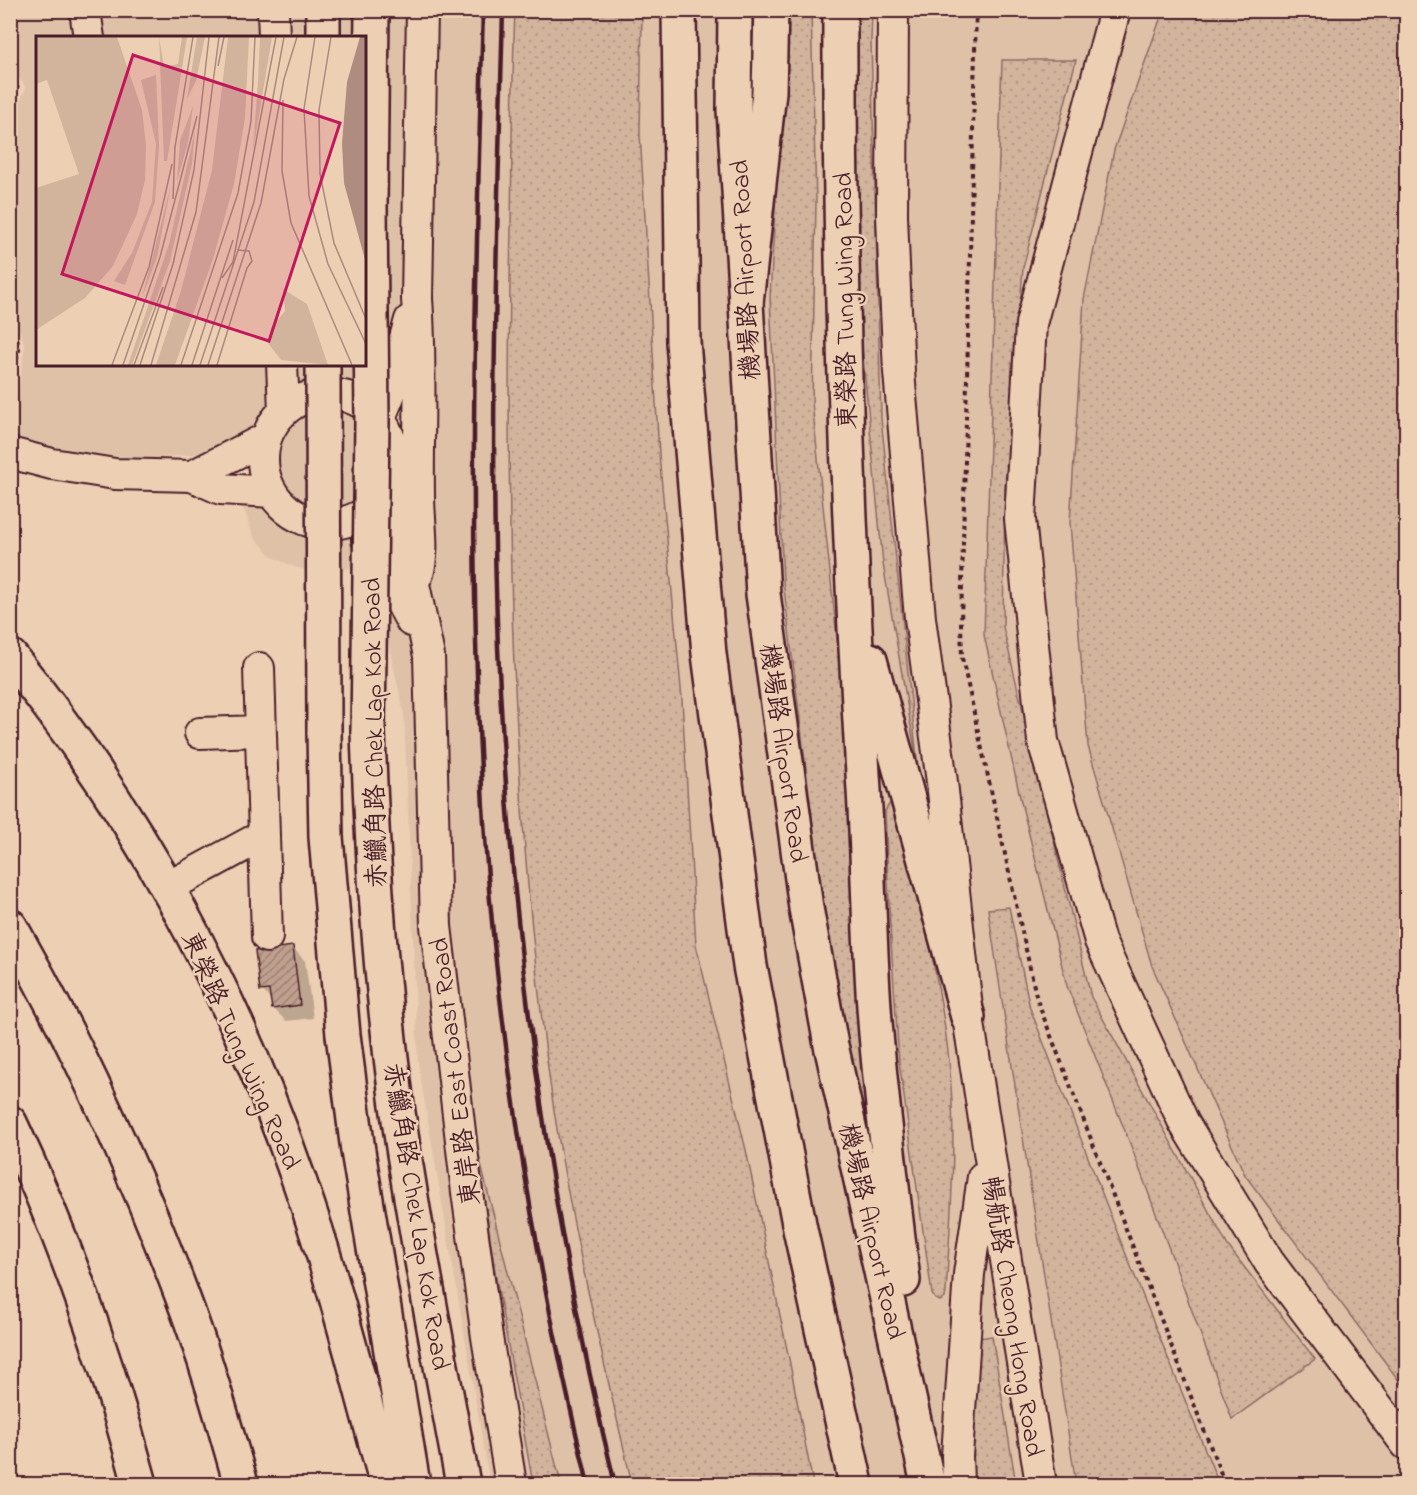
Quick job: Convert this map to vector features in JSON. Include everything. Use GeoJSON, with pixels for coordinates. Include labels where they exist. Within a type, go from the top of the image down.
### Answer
{"type":"FeatureCollection","features":[{"type":"Feature","properties":{"kind":"main road"},"geometry":{"type":"LineString","coordinates":[[323,10],[323,36]]}},
{"type":"Feature","properties":{"kind":"main road","name":"赤鱲角路 Chek Lap Kok Road"},"geometry":{"type":"LineString","coordinates":[[372,10],[370,205],[372,423],[368,731],[371,829],[388,1035],[409,1189],[463,1485]]}},
{"type":"Feature","properties":{"kind":"main road"},"geometry":{"type":"LineString","coordinates":[[679,10],[682,342],[709,654],[750,966],[800,1229],[856,1483]]}},
{"type":"Feature","properties":{"kind":"main road","name":"機場路 Airport Road"},"geometry":{"type":"LineString","coordinates":[[735,10],[734,110],[763,594],[806,908],[831,1045],[928,1485]]}},
{"type":"Feature","properties":{"kind":"main road"},"geometry":{"type":"LineString","coordinates":[[746,303],[769,92],[771,10]]}},
{"type":"Feature","properties":{"kind":"main road","name":"東榮路 Tung Wing Road"},"geometry":{"type":"LineString","coordinates":[[840,10],[843,293],[852,592]]}},
{"type":"Feature","properties":{"kind":"main road","name":"赤鱲角路 Chek Lap Kok Road"},"geometry":{"type":"LineString","coordinates":[[323,366],[326,837],[343,1035],[358,1151],[413,1485]]}},
{"type":"Feature","properties":{"kind":"main road"},"geometry":{"type":"LineString","coordinates":[[852,592],[968,1017]]}},
{"type":"Feature","properties":{"kind":"main road"},"geometry":{"type":"LineString","coordinates":[[852,592],[876,1043],[921,1446]]}},
{"type":"Feature","properties":{"kind":"main road","name":"東榮路 Tung Wing Road"},"geometry":{"type":"LineString","coordinates":[[10,656],[100,778],[168,888],[233,1016],[261,1079],[300,1181],[320,1243],[387,1485]]}},
{"type":"Feature","properties":{"kind":"main road"},"geometry":{"type":"LineString","coordinates":[[10,926],[92,1081],[140,1187],[182,1295],[218,1403],[242,1485]]}},
{"type":"Feature","properties":{"kind":"main road"},"geometry":{"type":"LineString","coordinates":[[10,1123],[63,1247],[101,1356],[140,1485]]}},
{"type":"Feature","properties":{"kind":"street"},"geometry":{"type":"LineString","coordinates":[[85,10],[89,36]]}},
{"type":"Feature","properties":{"kind":"street"},"geometry":{"type":"LineString","coordinates":[[273,10],[274,36]]}},
{"type":"Feature","properties":{"kind":"street","name":"東岸路 East Coast Road"},"geometry":{"type":"LineString","coordinates":[[414,584],[422,559],[419,498],[420,341],[417,299],[422,10]]}},
{"type":"Feature","properties":{"kind":"street"},"geometry":{"type":"LineString","coordinates":[[893,10],[892,216],[899,372],[920,618],[942,782],[968,1017],[988,1148],[969,1274],[957,1456],[958,1485]]}},
{"type":"Feature","properties":{"kind":"street"},"geometry":{"type":"LineString","coordinates":[[1115,10],[1031,324],[1020,519],[1043,741],[1100,941],[1184,1123],[1269,1262],[1407,1444]]}},
{"type":"Feature","properties":{"kind":"street","name":"東岸路 East Coast Road"},"geometry":{"type":"LineString","coordinates":[[380,417],[389,396],[417,299]]}},
{"type":"Feature","properties":{"kind":"street"},"geometry":{"type":"LineString","coordinates":[[282,366],[284,411]]}},
{"type":"Feature","properties":{"kind":"street","name":"東岸路 East Coast Road"},"geometry":{"type":"LineString","coordinates":[[324,393],[345,395],[364,404],[380,417],[390,436],[394,464],[389,483],[378,502],[368,511],[353,519],[328,524],[306,520],[287,509],[272,492],[263,464],[266,438],[273,424],[284,411],[303,399],[324,393]]}},
{"type":"Feature","properties":{"kind":"street"},"geometry":{"type":"LineString","coordinates":[[192,476],[266,438]]}},
{"type":"Feature","properties":{"kind":"street"},"geometry":{"type":"LineString","coordinates":[[10,453],[52,465],[115,474],[192,476],[221,489],[272,492]]}},
{"type":"Feature","properties":{"kind":"street","name":"東岸路 East Coast Road"},"geometry":{"type":"LineString","coordinates":[[389,483],[397,526],[414,584],[429,656],[436,926],[467,1192],[487,1337],[512,1485]]}},
{"type":"Feature","properties":{"kind":"street","name":"東岸路 East Coast Road"},"geometry":{"type":"LineString","coordinates":[[353,519],[396,592],[429,656]]}},
{"type":"Feature","properties":{"kind":"street"},"geometry":{"type":"LineString","coordinates":[[259,668],[267,937]]}},
{"type":"Feature","properties":{"kind":"street"},"geometry":{"type":"LineString","coordinates":[[200,733],[260,731]]}},
{"type":"Feature","properties":{"kind":"street"},"geometry":{"type":"LineString","coordinates":[[168,888],[264,835]]}},
{"type":"Feature","properties":{"kind":"street","name":"暢航路 Cheong Hong Road"},"geometry":{"type":"LineString","coordinates":[[988,1148],[1041,1485]]}},
{"type":"Feature","properties":{"kind":"path"},"geometry":{"type":"LineString","coordinates":[[10,78],[18,89],[10,108]]}},
{"type":"Feature","properties":{"kind":"path"},"geometry":{"type":"LineString","coordinates":[[10,322],[19,344],[19,356],[10,360]]}},
{"type":"Feature","properties":{"kind":"path"},"geometry":{"type":"LineString","coordinates":[[1127,1235],[1225,1485]]}},
{"type":"Feature","properties":{"kind":"shaded area"},"geometry":{"type":"Polygon","coordinates":[[[10,11],[1406,11],[1406,1484],[490,1484],[418,1063],[404,714],[369,557],[345,570],[320,573],[294,567],[273,557],[254,537],[243,507],[244,481],[251,455],[226,451],[147,459],[63,451],[12,436],[25,346],[11,306],[10,125],[26,88],[11,66],[10,11]]]}},
{"type":"Feature","properties":{"kind":"shaded area"},"geometry":{"type":"Polygon","coordinates":[[[515,11],[642,11],[640,133],[659,454],[682,699],[696,945],[746,1150],[813,1484],[632,1484],[577,1239],[551,1090],[527,875],[519,767],[510,551],[509,443],[515,11]]]}},
{"type":"Feature","properties":{"kind":"shaded area"},"geometry":{"type":"Polygon","coordinates":[[[789,11],[811,11],[816,202],[812,402],[852,780],[876,1155],[848,1063],[827,940],[783,581],[770,297],[786,17],[789,11]]]}},
{"type":"Feature","properties":{"kind":"shaded area"},"geometry":{"type":"Polygon","coordinates":[[[856,11],[872,11],[881,418],[918,767],[883,564],[857,295],[856,11]]]}},
{"type":"Feature","properties":{"kind":"shaded area"},"geometry":{"type":"Polygon","coordinates":[[[1163,11],[1406,11],[1406,1390],[1245,1175],[1152,966],[1088,746],[1070,523],[1084,299],[1114,150],[1163,11]]]}},
{"type":"Feature","properties":{"kind":"shaded area"},"geometry":{"type":"Polygon","coordinates":[[[1002,60],[1076,60],[1023,268],[1005,488],[1003,627],[1091,997],[1228,1246],[1315,1359],[1232,1419],[1131,1146],[1067,986],[1022,806],[984,635],[1002,60]]]}},
{"type":"Feature","properties":{"kind":"shaded area"},"geometry":{"type":"Polygon","coordinates":[[[890,803],[897,807],[927,933],[940,997],[949,1061],[953,1119],[950,1234],[946,1292],[945,1298],[940,1301],[932,1294],[899,1061],[885,811],[890,803]]]}},
{"type":"Feature","properties":{"kind":"shaded area"},"geometry":{"type":"Polygon","coordinates":[[[1009,907],[1030,1008],[1219,1484],[1076,1484],[988,909],[1009,907]]]}},
{"type":"Feature","properties":{"kind":"shaded area"},"geometry":{"type":"Polygon","coordinates":[[[477,1149],[561,1484],[533,1484],[496,1278],[477,1149]]]}},
{"type":"Feature","properties":{"kind":"shaded area"},"geometry":{"type":"Polygon","coordinates":[[[992,1336],[1016,1484],[973,1484],[979,1338],[992,1336]]]}},
{"type":"Feature","properties":{"kind":"building"},"geometry":{"type":"Polygon","coordinates":[[[293,946],[300,1005],[272,1009],[269,990],[260,991],[255,951],[293,946]]]}},
{"type":"Feature","properties":{"kind":"railway"},"geometry":{"type":"LineString","coordinates":[[483,10],[475,326],[474,537],[476,642],[486,852],[502,1012],[524,1171],[553,1328],[588,1484]]}},
{"type":"Feature","properties":{"kind":"railway"},"geometry":{"type":"LineString","coordinates":[[503,10],[494,434],[496,604],[506,789],[526,989],[554,1188],[592,1386],[615,1484]]}}]}
